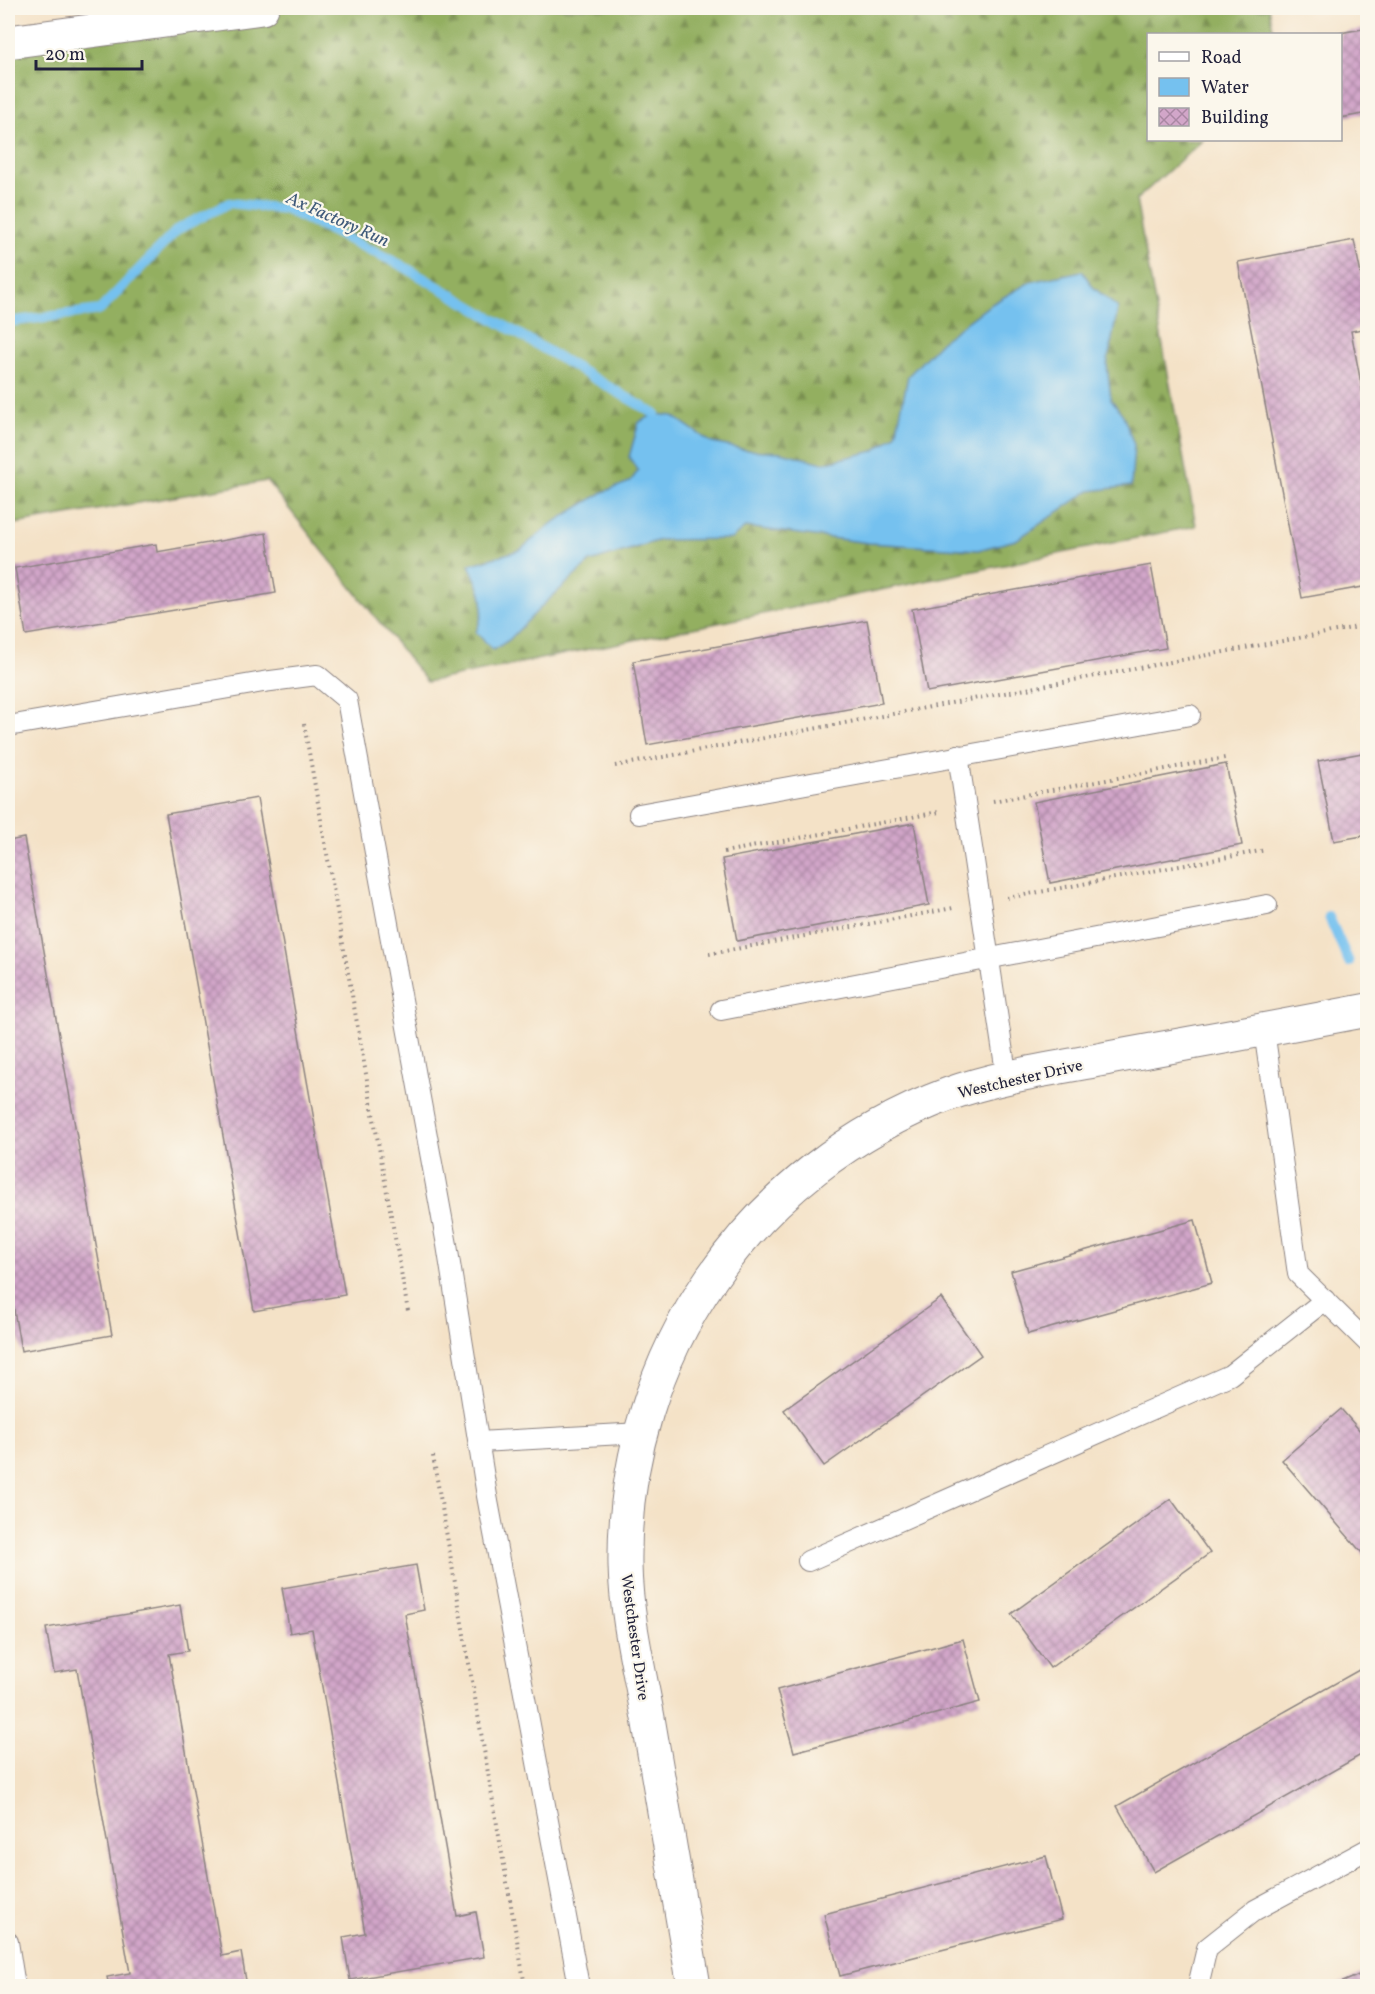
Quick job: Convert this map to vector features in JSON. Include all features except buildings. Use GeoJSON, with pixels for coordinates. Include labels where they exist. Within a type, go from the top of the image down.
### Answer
{"type":"FeatureCollection","features":[{"type":"Feature","properties":{"kind":"main road"},"geometry":{"type":"LineString","coordinates":[[8,42],[262,8]]}},
{"type":"Feature","properties":{"kind":"main road","name":"Westchester Drive"},"geometry":{"type":"LineString","coordinates":[[694,1986],[628,1607],[626,1530],[634,1461],[666,1358],[689,1313],[713,1275],[752,1226],[784,1194],[832,1155],[881,1125],[951,1094],[1006,1079],[1368,1010]]}},
{"type":"Feature","properties":{"kind":"lane"},"geometry":{"type":"LineString","coordinates":[[8,726],[263,681],[317,675],[347,700],[447,1245],[479,1442],[579,1986]]}},
{"type":"Feature","properties":{"kind":"lane"},"geometry":{"type":"LineString","coordinates":[[639,814],[1190,715]]}},
{"type":"Feature","properties":{"kind":"lane"},"geometry":{"type":"LineString","coordinates":[[958,755],[1006,1079]]}},
{"type":"Feature","properties":{"kind":"lane"},"geometry":{"type":"LineString","coordinates":[[722,1010],[1267,905]]}},
{"type":"Feature","properties":{"kind":"lane"},"geometry":{"type":"LineString","coordinates":[[1264,1030],[1298,1274],[1368,1343]]}},
{"type":"Feature","properties":{"kind":"lane"},"geometry":{"type":"LineString","coordinates":[[808,1561],[1230,1375],[1324,1300]]}},
{"type":"Feature","properties":{"kind":"lane"},"geometry":{"type":"LineString","coordinates":[[479,1442],[641,1433]]}},
{"type":"Feature","properties":{"kind":"lane"},"geometry":{"type":"LineString","coordinates":[[1198,1986],[1207,1948],[1255,1910],[1368,1849]]}},
{"type":"Feature","properties":{"kind":"lane"},"geometry":{"type":"LineString","coordinates":[[8,1942],[15,1986]]}},
{"type":"Feature","properties":{"kind":"path"},"geometry":{"type":"LineString","coordinates":[[615,766],[1368,625]]}},
{"type":"Feature","properties":{"kind":"path"},"geometry":{"type":"LineString","coordinates":[[304,724],[408,1311]]}},
{"type":"Feature","properties":{"kind":"path"},"geometry":{"type":"LineString","coordinates":[[434,1456],[525,1986]]}},
{"type":"Feature","properties":{"kind":"green space"},"geometry":{"type":"Polygon","coordinates":[[[262,8],[1269,8],[1274,33],[1147,33],[1147,141],[1202,141],[1136,200],[1196,526],[427,682],[267,481],[8,525],[8,42],[262,8]]]}},
{"type":"Feature","properties":{"kind":"water"},"geometry":{"type":"Polygon","coordinates":[[[1082,271],[1093,287],[1118,308],[1107,365],[1111,399],[1123,415],[1134,445],[1131,486],[1089,491],[1016,540],[978,550],[869,543],[746,527],[731,539],[660,540],[590,562],[509,640],[493,650],[476,632],[482,613],[482,598],[469,565],[520,550],[551,524],[603,492],[630,482],[638,471],[629,457],[639,422],[655,414],[673,416],[712,443],[746,450],[781,452],[823,463],[874,451],[896,435],[908,376],[943,340],[990,305],[1030,282],[1082,271]]]}},
{"type":"Feature","properties":{"kind":"waterway","name":"Ax Factory Run"},"geometry":{"type":"LineString","coordinates":[[8,322],[100,310],[178,229],[229,203],[285,209],[401,265],[655,414]]}},
{"type":"Feature","properties":{"kind":"waterway","name":"Ax Factory Run"},"geometry":{"type":"LineString","coordinates":[[1329,917],[1349,962]]}}]}
